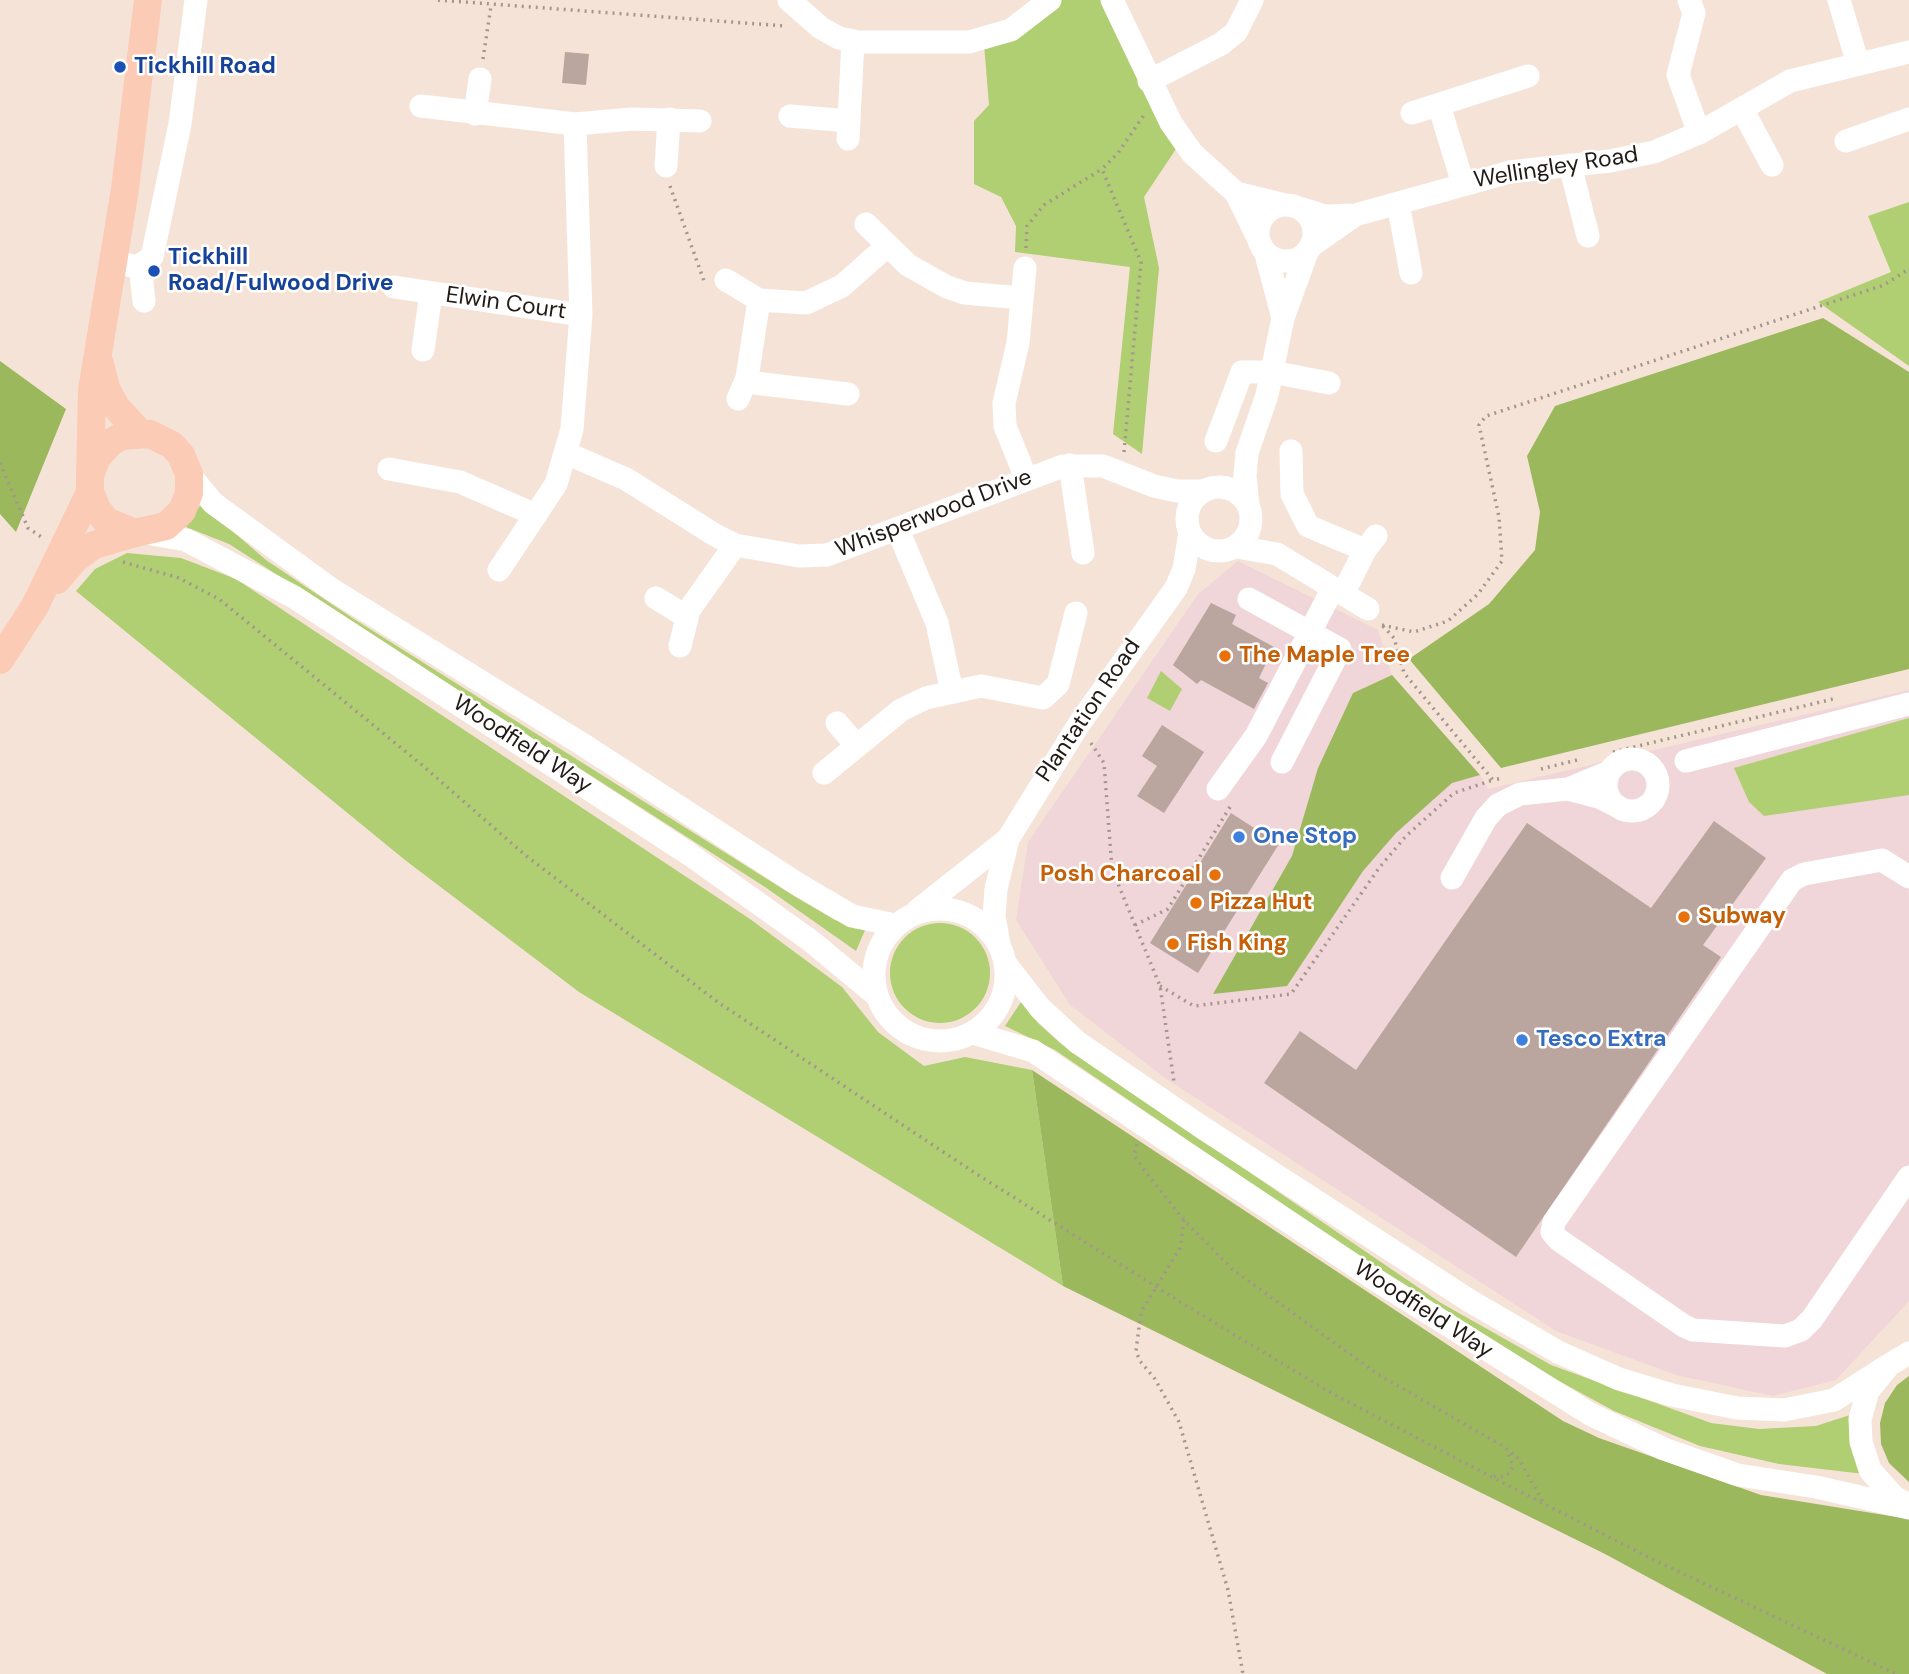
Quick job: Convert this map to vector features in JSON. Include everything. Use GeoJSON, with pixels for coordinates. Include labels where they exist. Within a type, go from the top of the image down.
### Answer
{"type":"FeatureCollection","features":[{"type":"Feature","properties":{"kind":"main road"},"geometry":{"type":"LineString","coordinates":[[141,533],[106,521],[97,509],[90,484],[92,390],[111,261],[125,189],[148,0]]}},
{"type":"Feature","properties":{"kind":"main road"},"geometry":{"type":"LineString","coordinates":[[97,351],[106,388],[116,407],[140,433]]}},
{"type":"Feature","properties":{"kind":"main road"},"geometry":{"type":"LineString","coordinates":[[0,660],[35,606],[63,552],[90,484],[97,457],[111,442],[140,433],[159,437],[172,444],[189,474],[189,493],[182,511],[166,526],[94,545],[75,559],[35,606]]}},
{"type":"Feature","properties":{"kind":"street"},"geometry":{"type":"LineString","coordinates":[[111,261],[140,266],[152,257],[180,124],[196,0]]}},
{"type":"Feature","properties":{"kind":"street"},"geometry":{"type":"LineString","coordinates":[[789,0],[839,38],[853,41],[969,42],[1012,30],[1050,0]]}},
{"type":"Feature","properties":{"kind":"street"},"geometry":{"type":"LineString","coordinates":[[1112,0],[1171,123],[1192,153],[1236,193],[1263,247],[1274,259],[1289,261],[1309,248]]}},
{"type":"Feature","properties":{"kind":"street"},"geometry":{"type":"LineString","coordinates":[[1153,88],[1236,32],[1252,0]]}},
{"type":"Feature","properties":{"kind":"street"},"geometry":{"type":"LineString","coordinates":[[1689,0],[1693,13],[1678,75],[1699,133]]}},
{"type":"Feature","properties":{"kind":"street"},"geometry":{"type":"LineString","coordinates":[[1839,0],[1858,64]]}},
{"type":"Feature","properties":{"kind":"street"},"geometry":{"type":"LineString","coordinates":[[790,116],[848,130],[853,41]]}},
{"type":"Feature","properties":{"kind":"street","name":"Wellingley Road"},"geometry":{"type":"LineString","coordinates":[[1236,193],[1256,201],[1291,206],[1325,216],[1355,215],[1510,172],[1610,162],[1654,152],[1699,133],[1790,81],[1909,52]]}},
{"type":"Feature","properties":{"kind":"street"},"geometry":{"type":"LineString","coordinates":[[1412,113],[1528,76]]}},
{"type":"Feature","properties":{"kind":"street"},"geometry":{"type":"LineString","coordinates":[[475,114],[480,79]]}},
{"type":"Feature","properties":{"kind":"street"},"geometry":{"type":"LineString","coordinates":[[1438,105],[1462,184]]}},
{"type":"Feature","properties":{"kind":"street"},"geometry":{"type":"LineString","coordinates":[[421,106],[575,124],[632,119],[700,121]]}},
{"type":"Feature","properties":{"kind":"street"},"geometry":{"type":"LineString","coordinates":[[1742,109],[1772,165]]}},
{"type":"Feature","properties":{"kind":"street"},"geometry":{"type":"LineString","coordinates":[[666,166],[669,119]]}},
{"type":"Feature","properties":{"kind":"street"},"geometry":{"type":"LineString","coordinates":[[1846,141],[1909,119]]}},
{"type":"Feature","properties":{"kind":"street"},"geometry":{"type":"LineString","coordinates":[[499,570],[556,484],[572,429],[581,315],[575,124]]}},
{"type":"Feature","properties":{"kind":"street"},"geometry":{"type":"LineString","coordinates":[[1570,165],[1588,236]]}},
{"type":"Feature","properties":{"kind":"street"},"geometry":{"type":"LineString","coordinates":[[1398,203],[1411,273]]}},
{"type":"Feature","properties":{"kind":"street"},"geometry":{"type":"LineString","coordinates":[[1232,549],[1248,535],[1250,511],[1245,476],[1247,453],[1272,372],[1283,318],[1314,232],[1311,220],[1291,206],[1264,215],[1259,224],[1283,318]]}},
{"type":"Feature","properties":{"kind":"street","name":"Wellingley Road"},"geometry":{"type":"LineString","coordinates":[[1309,248],[1355,215]]}},
{"type":"Feature","properties":{"kind":"street"},"geometry":{"type":"LineString","coordinates":[[866,223],[886,247],[908,265],[947,288],[965,293],[1021,298]]}},
{"type":"Feature","properties":{"kind":"street"},"geometry":{"type":"LineString","coordinates":[[726,280],[759,300],[806,303],[822,298],[842,286],[886,247]]}},
{"type":"Feature","properties":{"kind":"street"},"geometry":{"type":"LineString","coordinates":[[140,266],[144,301]]}},
{"type":"Feature","properties":{"kind":"street"},"geometry":{"type":"LineString","coordinates":[[1025,268],[1018,343],[1004,403],[1005,426],[1026,478]]}},
{"type":"Feature","properties":{"kind":"street","name":"Elwin Court"},"geometry":{"type":"LineString","coordinates":[[394,288],[581,315]]}},
{"type":"Feature","properties":{"kind":"street","name":"Elwin Court"},"geometry":{"type":"LineString","coordinates":[[424,351],[431,293]]}},
{"type":"Feature","properties":{"kind":"street"},"geometry":{"type":"LineString","coordinates":[[759,300],[742,390],[848,394]]}},
{"type":"Feature","properties":{"kind":"street"},"geometry":{"type":"LineString","coordinates":[[1216,441],[1242,372],[1272,372],[1329,383]]}},
{"type":"Feature","properties":{"kind":"street"},"geometry":{"type":"LineString","coordinates":[[1224,797],[1311,632],[1371,543],[1308,526],[1292,494],[1291,451]]}},
{"type":"Feature","properties":{"kind":"street","name":"Whisperwood Drive"},"geometry":{"type":"LineString","coordinates":[[566,453],[626,479],[715,536],[735,545],[777,555],[827,555],[898,530],[1026,478],[1070,466],[1094,465],[1122,471],[1154,486],[1177,491],[1208,489]]}},
{"type":"Feature","properties":{"kind":"street"},"geometry":{"type":"LineString","coordinates":[[1247,453],[1188,509],[1189,528],[1205,548],[1277,554],[1375,617]]}},
{"type":"Feature","properties":{"kind":"street"},"geometry":{"type":"LineString","coordinates":[[1070,466],[1083,553]]}},
{"type":"Feature","properties":{"kind":"street"},"geometry":{"type":"LineString","coordinates":[[389,469],[460,482],[536,515]]}},
{"type":"Feature","properties":{"kind":"street","name":"Woodfield Way"},"geometry":{"type":"LineString","coordinates":[[189,474],[220,509],[331,589],[582,744],[796,883],[852,916],[895,925]]}},
{"type":"Feature","properties":{"kind":"street","name":"Whisperwood Drive"},"geometry":{"type":"LineString","coordinates":[[1154,486],[1189,528]]}},
{"type":"Feature","properties":{"kind":"street"},"geometry":{"type":"LineString","coordinates":[[1208,489],[1232,489],[1250,511],[1277,554]]}},
{"type":"Feature","properties":{"kind":"street","name":"Plantation Road"},"geometry":{"type":"LineString","coordinates":[[1002,954],[994,917],[996,889],[1008,839],[1079,724],[1176,587],[1184,569],[1189,528]]}},
{"type":"Feature","properties":{"kind":"street"},"geometry":{"type":"LineString","coordinates":[[898,530],[937,623],[952,692]]}},
{"type":"Feature","properties":{"kind":"street","name":"Woodfield Way"},"geometry":{"type":"LineString","coordinates":[[141,533],[186,540],[294,597],[689,854],[811,940],[876,995]]}},
{"type":"Feature","properties":{"kind":"street"},"geometry":{"type":"LineString","coordinates":[[680,646],[687,617],[735,545]]}},
{"type":"Feature","properties":{"kind":"street","name":"Plantation Road"},"geometry":{"type":"LineString","coordinates":[[1176,587],[1232,549]]}},
{"type":"Feature","properties":{"kind":"street"},"geometry":{"type":"LineString","coordinates":[[656,598],[687,617]]}},
{"type":"Feature","properties":{"kind":"street"},"geometry":{"type":"LineString","coordinates":[[1249,599],[1340,649],[1282,762]]}},
{"type":"Feature","properties":{"kind":"street"},"geometry":{"type":"LineString","coordinates":[[824,773],[901,710],[926,698],[981,686],[1043,698],[1058,684],[1076,613]]}},
{"type":"Feature","properties":{"kind":"street"},"geometry":{"type":"LineString","coordinates":[[1568,789],[1605,763],[1639,760],[1655,764],[1686,761],[1909,704]]}},
{"type":"Feature","properties":{"kind":"street"},"geometry":{"type":"LineString","coordinates":[[837,723],[857,746]]}},
{"type":"Feature","properties":{"kind":"street"},"geometry":{"type":"LineString","coordinates":[[1639,760],[1652,769],[1656,777],[1657,792]]}},
{"type":"Feature","properties":{"kind":"street"},"geometry":{"type":"LineString","coordinates":[[1452,878],[1486,818],[1497,805],[1520,793],[1568,789],[1628,811],[1643,809],[1686,761]]}},
{"type":"Feature","properties":{"kind":"street"},"geometry":{"type":"LineString","coordinates":[[1605,763],[1606,789],[1615,805]]}},
{"type":"Feature","properties":{"kind":"street","name":"Plantation Road"},"geometry":{"type":"LineString","coordinates":[[915,912],[1008,839]]}},
{"type":"Feature","properties":{"kind":"street"},"geometry":{"type":"LineString","coordinates":[[1909,877],[1882,860],[1804,874],[1792,880],[1554,1222],[1552,1232],[1559,1240],[1684,1326],[1693,1330],[1785,1336],[1801,1330],[1812,1319],[1909,1177]]}},
{"type":"Feature","properties":{"kind":"street"},"geometry":{"type":"LineString","coordinates":[[938,909],[956,911],[975,918],[1002,954],[1006,986],[998,1008],[973,1033],[951,1041],[928,1041],[903,1031],[887,1015],[876,995],[875,958],[885,937],[895,925],[915,912],[938,909]]}},
{"type":"Feature","properties":{"kind":"street","name":"Woodfield Way"},"geometry":{"type":"LineString","coordinates":[[1002,954],[1040,1008],[1076,1042],[1510,1327],[1619,1379],[1672,1395],[1737,1408],[1784,1410],[1833,1400],[1901,1355]]}},
{"type":"Feature","properties":{"kind":"street","name":"Woodfield Way"},"geometry":{"type":"LineString","coordinates":[[973,1033],[1033,1051],[1387,1288],[1590,1415],[1664,1449],[1738,1475],[1816,1487],[1909,1506]]}},
{"type":"Feature","properties":{"kind":"street"},"geometry":{"type":"LineString","coordinates":[[1901,1355],[1868,1391],[1860,1419],[1861,1442],[1870,1470],[1894,1497],[1909,1506]]}},
{"type":"Feature","properties":{"kind":"path"},"geometry":{"type":"LineString","coordinates":[[438,0],[491,6],[798,26],[813,20]]}},
{"type":"Feature","properties":{"kind":"path"},"geometry":{"type":"LineString","coordinates":[[541,9],[542,0]]}},
{"type":"Feature","properties":{"kind":"path"},"geometry":{"type":"LineString","coordinates":[[480,79],[491,6]]}},
{"type":"Feature","properties":{"kind":"path"},"geometry":{"type":"LineString","coordinates":[[1025,268],[1027,226],[1044,205],[1102,169],[1118,153],[1153,88]]}},
{"type":"Feature","properties":{"kind":"path"},"geometry":{"type":"LineString","coordinates":[[666,166],[668,182],[705,285],[715,285],[726,280]]}},
{"type":"Feature","properties":{"kind":"path"},"geometry":{"type":"LineString","coordinates":[[1102,169],[1141,262],[1122,471]]}},
{"type":"Feature","properties":{"kind":"path"},"geometry":{"type":"LineString","coordinates":[[1375,617],[1414,632],[1448,621],[1478,594],[1502,561],[1499,517],[1479,425],[1486,416],[1884,285],[1909,269]]}},
{"type":"Feature","properties":{"kind":"path"},"geometry":{"type":"LineString","coordinates":[[0,463],[28,528],[63,552]]}},
{"type":"Feature","properties":{"kind":"path"},"geometry":{"type":"LineString","coordinates":[[111,559],[179,578],[219,598],[422,765],[525,855],[719,1003],[975,1173],[1181,1303],[1333,1394],[1490,1476],[1650,1558],[1896,1674]]}},
{"type":"Feature","properties":{"kind":"path"},"geometry":{"type":"LineString","coordinates":[[1375,617],[1394,638],[1404,673],[1493,780]]}},
{"type":"Feature","properties":{"kind":"path"},"geometry":{"type":"LineString","coordinates":[[1605,763],[1842,697]]}},
{"type":"Feature","properties":{"kind":"path"},"geometry":{"type":"LineString","coordinates":[[1079,724],[1104,763],[1112,869],[1160,986],[1174,1083],[1161,1100]]}},
{"type":"Feature","properties":{"kind":"path"},"geometry":{"type":"LineString","coordinates":[[1533,771],[1587,758]]}},
{"type":"Feature","properties":{"kind":"path"},"geometry":{"type":"LineString","coordinates":[[1160,986],[1194,1006],[1291,993],[1379,868],[1406,836],[1454,793],[1507,777]]}},
{"type":"Feature","properties":{"kind":"path"},"geometry":{"type":"LineString","coordinates":[[1135,925],[1168,909],[1224,797]]}},
{"type":"Feature","properties":{"kind":"path"},"geometry":{"type":"LineString","coordinates":[[1143,1124],[1134,1156],[1184,1220],[1232,1269],[1379,1375],[1503,1446],[1519,1459],[1545,1504]]}},
{"type":"Feature","properties":{"kind":"path"},"geometry":{"type":"LineString","coordinates":[[1184,1220],[1180,1248],[1141,1311],[1136,1351],[1140,1362],[1156,1379],[1179,1422],[1228,1590],[1243,1674]]}},
{"type":"Feature","properties":{"kind":"path"},"geometry":{"type":"LineString","coordinates":[[1490,1476],[1503,1477],[1510,1473],[1513,1465],[1503,1446]]}},
{"type":"Feature","properties":{"kind":"shaded area"},"geometry":{"type":"Polygon","coordinates":[[[1238,561],[1378,630],[1392,675],[1480,775],[1488,789],[1909,690],[1909,1301],[1836,1380],[1773,1396],[1676,1375],[1556,1331],[1165,1078],[1070,1005],[1016,920],[1028,842],[1198,594],[1238,561]]]}},
{"type":"Feature","properties":{"kind":"green space"},"geometry":{"type":"Polygon","coordinates":[[[1057,0],[1102,0],[1176,149],[1144,197],[1159,268],[1142,454],[1113,434],[1130,267],[1015,252],[1016,226],[1001,197],[974,184],[974,121],[989,105],[984,44],[1057,0]]]}},
{"type":"Feature","properties":{"kind":"green space"},"geometry":{"type":"Polygon","coordinates":[[[1909,202],[1909,366],[1818,302],[1891,272],[1868,216],[1909,202]]]}},
{"type":"Feature","properties":{"kind":"green space"},"geometry":{"type":"Polygon","coordinates":[[[1823,318],[1909,372],[1909,669],[1501,768],[1409,659],[1489,604],[1535,550],[1540,512],[1527,456],[1555,406],[1823,318]]]}},
{"type":"Feature","properties":{"kind":"green space"},"geometry":{"type":"Polygon","coordinates":[[[0,361],[66,409],[16,532],[0,514],[0,361]]]}},
{"type":"Feature","properties":{"kind":"green space"},"geometry":{"type":"Polygon","coordinates":[[[201,504],[266,560],[354,619],[794,896],[835,920],[866,928],[856,951],[765,887],[229,544],[186,527],[201,504]]]}},
{"type":"Feature","properties":{"kind":"green space"},"geometry":{"type":"Polygon","coordinates":[[[127,553],[181,558],[236,579],[750,919],[842,987],[878,1032],[924,1066],[965,1057],[1032,1070],[1063,1286],[579,992],[405,860],[76,591],[95,569],[127,553]]]}},
{"type":"Feature","properties":{"kind":"green space"},"geometry":{"type":"Polygon","coordinates":[[[1161,671],[1182,689],[1170,711],[1147,698],[1161,671]]]}},
{"type":"Feature","properties":{"kind":"green space"},"geometry":{"type":"Polygon","coordinates":[[[1392,675],[1480,775],[1452,783],[1396,833],[1363,871],[1287,986],[1213,994],[1292,856],[1318,768],[1353,693],[1392,675]]]}},
{"type":"Feature","properties":{"kind":"green space"},"geometry":{"type":"Polygon","coordinates":[[[1909,718],[1909,795],[1764,816],[1749,802],[1734,768],[1909,718]]]}},
{"type":"Feature","properties":{"kind":"green space"},"geometry":{"type":"Polygon","coordinates":[[[940,923],[959,927],[975,938],[986,954],[990,973],[986,992],[975,1008],[959,1019],[940,1023],[921,1019],[905,1008],[894,992],[890,973],[894,954],[905,938],[921,927],[940,923]]]}},
{"type":"Feature","properties":{"kind":"green space"},"geometry":{"type":"Polygon","coordinates":[[[1021,1002],[1038,1023],[1060,1043],[1441,1303],[1551,1365],[1711,1423],[1759,1429],[1816,1426],[1850,1415],[1853,1455],[1864,1474],[1779,1464],[1700,1446],[1614,1411],[1546,1374],[1436,1309],[1055,1050],[1005,1026],[1021,1002]]]}},
{"type":"Feature","properties":{"kind":"green space"},"geometry":{"type":"Polygon","coordinates":[[[1032,1070],[1563,1421],[1599,1438],[1761,1495],[1909,1519],[1909,1674],[1827,1674],[1605,1554],[1063,1286],[1032,1070]]]}},
{"type":"Feature","properties":{"kind":"green space"},"geometry":{"type":"Polygon","coordinates":[[[1909,1376],[1909,1482],[1889,1463],[1881,1444],[1880,1423],[1885,1403],[1897,1385],[1909,1376]]]}},
{"type":"Feature","properties":{"kind":"building"},"geometry":{"type":"Polygon","coordinates":[[[565,52],[589,54],[586,85],[562,83],[565,52]]]}},
{"type":"Feature","properties":{"kind":"building","name":"The Maple Tree"},"geometry":{"type":"Polygon","coordinates":[[[1211,603],[1236,615],[1232,624],[1274,647],[1259,678],[1268,683],[1254,709],[1201,680],[1197,684],[1173,665],[1211,603]]]}},
{"type":"Feature","properties":{"kind":"building"},"geometry":{"type":"Polygon","coordinates":[[[1162,725],[1204,752],[1164,813],[1137,796],[1157,766],[1142,756],[1162,725]]]}},
{"type":"Feature","properties":{"kind":"building"},"geometry":{"type":"Polygon","coordinates":[[[1231,813],[1279,844],[1198,973],[1150,943],[1231,813]]]}},
{"type":"Feature","properties":{"kind":"building","name":"Tesco Extra"},"geometry":{"type":"Polygon","coordinates":[[[1714,821],[1766,858],[1703,945],[1721,957],[1516,1257],[1264,1083],[1300,1031],[1356,1070],[1527,823],[1651,908],[1714,821]]]}},
{"type":"Feature","properties":{"kind":"place","name":"Tickhill Road"},"geometry":{"type":"Point","coordinates":[120,67]}},
{"type":"Feature","properties":{"kind":"place","name":"Tickhill Road/Fulwood Drive"},"geometry":{"type":"Point","coordinates":[154,271]}},
{"type":"Feature","properties":{"kind":"place","name":"The Maple Tree"},"geometry":{"type":"Point","coordinates":[1225,656]}},
{"type":"Feature","properties":{"kind":"place","name":"One Stop"},"geometry":{"type":"Point","coordinates":[1239,837]}},
{"type":"Feature","properties":{"kind":"place","name":"Posh Charcoal"},"geometry":{"type":"Point","coordinates":[1215,875]}},
{"type":"Feature","properties":{"kind":"place","name":"Pizza Hut"},"geometry":{"type":"Point","coordinates":[1196,903]}},
{"type":"Feature","properties":{"kind":"place","name":"Subway"},"geometry":{"type":"Point","coordinates":[1684,917]}},
{"type":"Feature","properties":{"kind":"place","name":"Fish King"},"geometry":{"type":"Point","coordinates":[1173,944]}},
{"type":"Feature","properties":{"kind":"place","name":"Tesco Extra"},"geometry":{"type":"Point","coordinates":[1522,1040]}}]}
